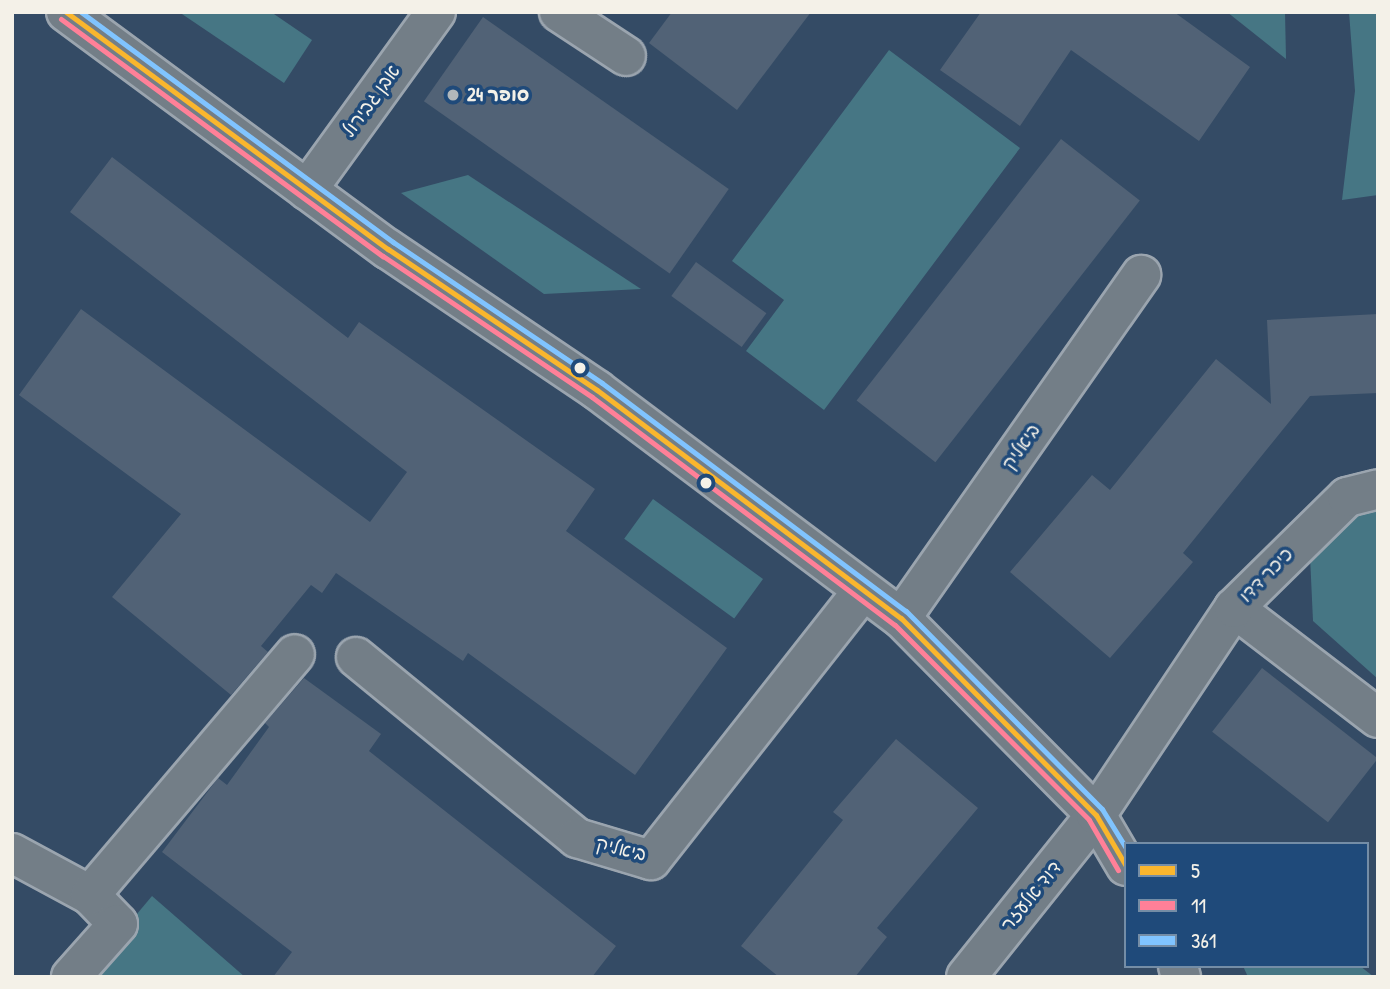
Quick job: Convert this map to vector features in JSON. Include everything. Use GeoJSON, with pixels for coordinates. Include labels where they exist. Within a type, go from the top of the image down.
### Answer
{"type":"FeatureCollection","features":[{"type":"Feature","properties":{"kind":"street"},"geometry":{"type":"LineString","coordinates":[[66,12],[307,190],[597,390],[901,618],[1096,815],[1124,863]]}},
{"type":"Feature","properties":{"kind":"street","name":"אבן גבירול"},"geometry":{"type":"LineString","coordinates":[[307,190],[436,12]]}},
{"type":"Feature","properties":{"kind":"street"},"geometry":{"type":"LineString","coordinates":[[559,12],[626,56]]}},
{"type":"Feature","properties":{"kind":"street","name":"ביאליק"},"geometry":{"type":"LineString","coordinates":[[901,618],[1141,275]]}},
{"type":"Feature","properties":{"kind":"street","name":"כיכר דדו"},"geometry":{"type":"LineString","coordinates":[[1378,489],[1347,497],[1234,608],[1378,718]]}},
{"type":"Feature","properties":{"kind":"street","name":"ביאליק"},"geometry":{"type":"LineString","coordinates":[[356,657],[578,838],[651,860],[863,592]]}},
{"type":"Feature","properties":{"kind":"street","name":"דוד אלעזר"},"geometry":{"type":"LineString","coordinates":[[966,977],[1096,815],[1234,608]]}},
{"type":"Feature","properties":{"kind":"street"},"geometry":{"type":"LineString","coordinates":[[90,895],[295,654]]}},
{"type":"Feature","properties":{"kind":"street"},"geometry":{"type":"LineString","coordinates":[[12,853],[90,895],[118,924],[71,977]]}},
{"type":"Feature","properties":{"kind":"shaded area"},"geometry":{"type":"Polygon","coordinates":[[[179,12],[271,12],[312,40],[284,83],[179,12]]]}},
{"type":"Feature","properties":{"kind":"shaded area"},"geometry":{"type":"Polygon","coordinates":[[[1227,12],[1285,12],[1286,59],[1227,12]]]}},
{"type":"Feature","properties":{"kind":"shaded area"},"geometry":{"type":"Polygon","coordinates":[[[1349,12],[1378,12],[1378,195],[1342,200],[1355,91],[1349,12]]]}},
{"type":"Feature","properties":{"kind":"shaded area"},"geometry":{"type":"Polygon","coordinates":[[[889,50],[1020,148],[824,410],[746,351],[784,300],[732,261],[889,50]]]}},
{"type":"Feature","properties":{"kind":"shaded area"},"geometry":{"type":"Polygon","coordinates":[[[468,175],[641,289],[544,294],[401,193],[468,175]]]}},
{"type":"Feature","properties":{"kind":"shaded area"},"geometry":{"type":"Polygon","coordinates":[[[653,499],[763,579],[734,619],[624,539],[653,499]]]}},
{"type":"Feature","properties":{"kind":"shaded area"},"geometry":{"type":"Polygon","coordinates":[[[1378,502],[1378,679],[1313,621],[1310,556],[1342,518],[1378,502]]]}},
{"type":"Feature","properties":{"kind":"shaded area"},"geometry":{"type":"Polygon","coordinates":[[[152,896],[245,977],[84,977],[152,896]]]}},
{"type":"Feature","properties":{"kind":"shaded area"},"geometry":{"type":"Polygon","coordinates":[[[1244,968],[1363,968],[1374,977],[1248,977],[1244,968]]]}},
{"type":"Feature","properties":{"kind":"building"},"geometry":{"type":"Polygon","coordinates":[[[672,12],[811,12],[737,110],[649,43],[672,12]]]}},
{"type":"Feature","properties":{"kind":"building"},"geometry":{"type":"Polygon","coordinates":[[[981,12],[1174,12],[1250,67],[1199,141],[1071,50],[1020,126],[940,70],[981,12]]]}},
{"type":"Feature","properties":{"kind":"building"},"geometry":{"type":"Polygon","coordinates":[[[483,17],[729,189],[670,273],[424,101],[483,17]]]}},
{"type":"Feature","properties":{"kind":"building"},"geometry":{"type":"Polygon","coordinates":[[[1061,139],[1140,201],[935,462],[857,401],[1061,139]]]}},
{"type":"Feature","properties":{"kind":"building"},"geometry":{"type":"Polygon","coordinates":[[[112,157],[348,338],[359,322],[595,489],[566,531],[727,648],[635,775],[468,653],[463,661],[336,573],[322,593],[311,585],[261,646],[268,652],[231,695],[112,597],[181,514],[19,395],[81,309],[370,522],[407,472],[70,212],[112,157]]]}},
{"type":"Feature","properties":{"kind":"building"},"geometry":{"type":"Polygon","coordinates":[[[696,262],[766,313],[742,347],[671,296],[696,262]]]}},
{"type":"Feature","properties":{"kind":"building"},"geometry":{"type":"Polygon","coordinates":[[[1378,314],[1378,393],[1310,396],[1183,553],[1193,562],[1110,658],[1010,572],[1092,475],[1110,490],[1216,359],[1271,404],[1267,320],[1378,314]]]}},
{"type":"Feature","properties":{"kind":"building"},"geometry":{"type":"Polygon","coordinates":[[[1262,668],[1378,759],[1328,822],[1212,732],[1262,668]]]}},
{"type":"Feature","properties":{"kind":"building"},"geometry":{"type":"Polygon","coordinates":[[[304,678],[381,734],[369,751],[616,946],[592,977],[273,977],[292,952],[162,852],[218,778],[227,785],[269,727],[265,723],[304,678]]]}},
{"type":"Feature","properties":{"kind":"building"},"geometry":{"type":"Polygon","coordinates":[[[896,739],[978,808],[877,928],[887,937],[855,977],[779,977],[741,946],[843,820],[833,812],[896,739]]]}},
{"type":"Feature","properties":{"kind":"transit line","name":"5"},"geometry":{"type":"LineString","coordinates":[[66,12],[388,249],[597,390],[901,618],[1096,815],[1124,863]]}},
{"type":"Feature","properties":{"kind":"transit line","name":"361"},"geometry":{"type":"LineString","coordinates":[[81,12],[393,242],[602,383],[906,611],[1102,809],[1124,845]]}},
{"type":"Feature","properties":{"kind":"transit line","name":"11"},"geometry":{"type":"LineString","coordinates":[[61,19],[383,256],[592,397],[895,625],[1089,820],[1118,870]]}},
{"type":"Feature","properties":{"kind":"place","name":"סופר 24"},"geometry":{"type":"Point","coordinates":[453,95]}}]}
